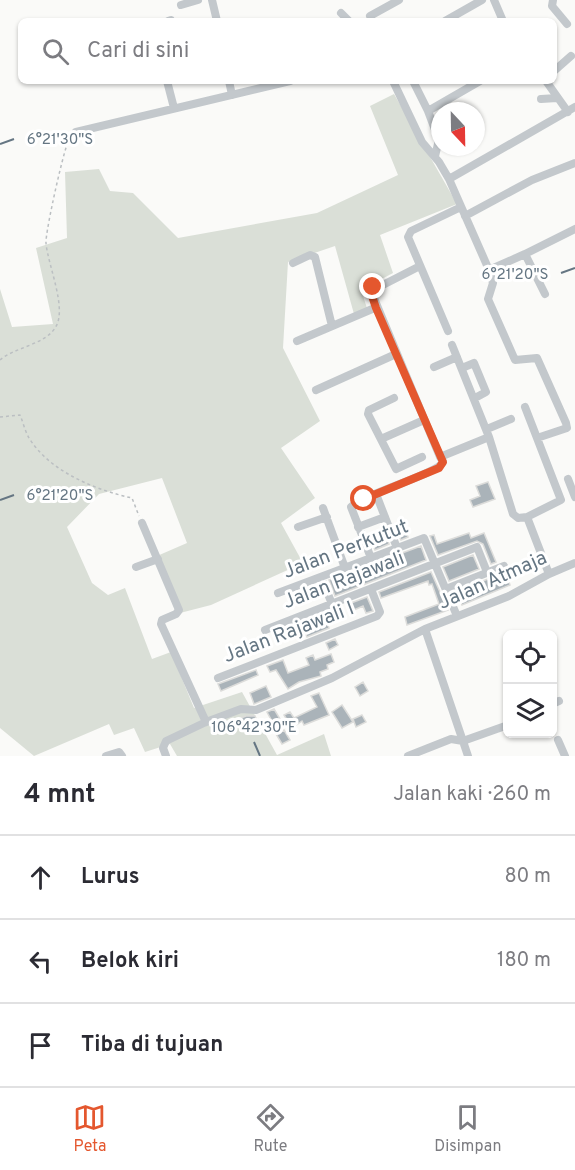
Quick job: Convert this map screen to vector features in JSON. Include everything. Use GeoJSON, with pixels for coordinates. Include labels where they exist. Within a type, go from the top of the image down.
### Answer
{"type":"FeatureCollection","features":[{"type":"Feature","properties":{"kind":"street"},"geometry":{"type":"LineString","coordinates":[[181,5],[198,0]]}},
{"type":"Feature","properties":{"kind":"street"},"geometry":{"type":"LineString","coordinates":[[212,0],[216,18]]}},
{"type":"Feature","properties":{"kind":"street"},"geometry":{"type":"LineString","coordinates":[[370,16],[399,0]]}},
{"type":"Feature","properties":{"kind":"street"},"geometry":{"type":"LineString","coordinates":[[451,18],[482,0]]}},
{"type":"Feature","properties":{"kind":"street"},"geometry":{"type":"LineString","coordinates":[[494,0],[501,18]]}},
{"type":"Feature","properties":{"kind":"street"},"geometry":{"type":"LineString","coordinates":[[553,0],[552,6],[567,24]]}},
{"type":"Feature","properties":{"kind":"street"},"geometry":{"type":"LineString","coordinates":[[341,13],[346,18]]}},
{"type":"Feature","properties":{"kind":"street"},"geometry":{"type":"LineString","coordinates":[[557,68],[571,56]]}},
{"type":"Feature","properties":{"kind":"street"},"geometry":{"type":"LineString","coordinates":[[168,84],[174,108]]}},
{"type":"Feature","properties":{"kind":"street"},"geometry":{"type":"LineString","coordinates":[[230,84],[232,95]]}},
{"type":"Feature","properties":{"kind":"street"},"geometry":{"type":"LineString","coordinates":[[76,132],[278,84]]}},
{"type":"Feature","properties":{"kind":"street"},"geometry":{"type":"LineString","coordinates":[[394,84],[422,142],[431,152]]}},
{"type":"Feature","properties":{"kind":"street"},"geometry":{"type":"LineString","coordinates":[[414,84],[431,119]]}},
{"type":"Feature","properties":{"kind":"street"},"geometry":{"type":"LineString","coordinates":[[428,111],[475,84]]}},
{"type":"Feature","properties":{"kind":"street"},"geometry":{"type":"LineString","coordinates":[[449,179],[571,110],[557,98],[548,84]]}},
{"type":"Feature","properties":{"kind":"street"},"geometry":{"type":"LineString","coordinates":[[541,99],[557,98]]}},
{"type":"Feature","properties":{"kind":"street"},"geometry":{"type":"LineString","coordinates":[[435,156],[449,179],[489,270],[493,283],[488,299],[515,360],[537,358],[571,427],[537,438]]}},
{"type":"Feature","properties":{"kind":"street"},"geometry":{"type":"LineString","coordinates":[[448,331],[408,240],[409,234],[575,163]]}},
{"type":"Feature","properties":{"kind":"street"},"geometry":{"type":"LineString","coordinates":[[489,270],[575,230]]}},
{"type":"Feature","properties":{"kind":"street"},"geometry":{"type":"LineString","coordinates":[[525,254],[545,294]]}},
{"type":"Feature","properties":{"kind":"street"},"geometry":{"type":"LineString","coordinates":[[293,263],[310,255],[315,257],[332,326]]}},
{"type":"Feature","properties":{"kind":"street"},"geometry":{"type":"LineString","coordinates":[[371,558],[351,507],[439,468],[443,462],[376,308],[371,289],[420,266]]}},
{"type":"Feature","properties":{"kind":"street"},"geometry":{"type":"LineString","coordinates":[[297,341],[376,308]]}},
{"type":"Feature","properties":{"kind":"street"},"geometry":{"type":"LineString","coordinates":[[452,345],[488,433],[513,514],[518,518],[527,517],[561,500],[575,496],[568,479]]}},
{"type":"Feature","properties":{"kind":"street"},"geometry":{"type":"LineString","coordinates":[[316,390],[396,354]]}},
{"type":"Feature","properties":{"kind":"street"},"geometry":{"type":"LineString","coordinates":[[434,367],[457,357]]}},
{"type":"Feature","properties":{"kind":"street"},"geometry":{"type":"LineString","coordinates":[[462,368],[474,363],[486,392],[475,398]]}},
{"type":"Feature","properties":{"kind":"street"},"geometry":{"type":"LineString","coordinates":[[394,398],[368,412],[396,469],[422,457]]}},
{"type":"Feature","properties":{"kind":"street"},"geometry":{"type":"LineString","coordinates":[[525,407],[561,500]]}},
{"type":"Feature","properties":{"kind":"street"},"geometry":{"type":"LineString","coordinates":[[441,457],[511,419]]}},
{"type":"Feature","properties":{"kind":"street"},"geometry":{"type":"LineString","coordinates":[[381,439],[424,420]]}},
{"type":"Feature","properties":{"kind":"street"},"geometry":{"type":"LineString","coordinates":[[376,494],[397,548]]}},
{"type":"Feature","properties":{"kind":"street"},"geometry":{"type":"LineString","coordinates":[[323,507],[345,568]]}},
{"type":"Feature","properties":{"kind":"street"},"geometry":{"type":"LineString","coordinates":[[298,527],[327,517]]}},
{"type":"Feature","properties":{"kind":"street"},"geometry":{"type":"LineString","coordinates":[[358,527],[385,517]]}},
{"type":"Feature","properties":{"kind":"street"},"geometry":{"type":"LineString","coordinates":[[527,517],[549,574]]}},
{"type":"Feature","properties":{"kind":"street"},"geometry":{"type":"LineString","coordinates":[[142,523],[179,610],[176,614],[162,620],[161,624],[206,722]]}},
{"type":"Feature","properties":{"kind":"street","name":"Jalan Perkutut"},"geometry":{"type":"LineString","coordinates":[[278,594],[426,538],[436,563]]}},
{"type":"Feature","properties":{"kind":"street"},"geometry":{"type":"LineString","coordinates":[[473,538],[487,572]]}},
{"type":"Feature","properties":{"kind":"street","name":"Jalan Rajawali"},"geometry":{"type":"LineString","coordinates":[[265,630],[477,547]]}},
{"type":"Feature","properties":{"kind":"street"},"geometry":{"type":"LineString","coordinates":[[136,567],[158,559]]}},
{"type":"Feature","properties":{"kind":"street"},"geometry":{"type":"LineString","coordinates":[[436,563],[457,616]]}},
{"type":"Feature","properties":{"kind":"street","name":"Jalan Atmaja"},"geometry":{"type":"LineString","coordinates":[[166,756],[163,748],[166,741],[206,722],[241,709],[256,710],[332,678],[425,629],[509,596],[575,563]]}},
{"type":"Feature","properties":{"kind":"street"},"geometry":{"type":"LineString","coordinates":[[446,589],[504,566]]}},
{"type":"Feature","properties":{"kind":"street"},"geometry":{"type":"LineString","coordinates":[[321,577],[332,604]]}},
{"type":"Feature","properties":{"kind":"street","name":"Jalan Rajawali I"},"geometry":{"type":"LineString","coordinates":[[218,678],[377,616],[380,612],[370,589]]}},
{"type":"Feature","properties":{"kind":"street"},"geometry":{"type":"LineString","coordinates":[[425,629],[468,756]]}},
{"type":"Feature","properties":{"kind":"street"},"geometry":{"type":"LineString","coordinates":[[408,756],[451,739],[462,741],[503,726]]}},
{"type":"Feature","properties":{"kind":"street"},"geometry":{"type":"LineString","coordinates":[[558,740],[565,756]]}},
{"type":"Feature","properties":{"kind":"street"},"geometry":{"type":"LineString","coordinates":[[106,756],[119,752],[122,756]]}},
{"type":"Feature","properties":{"kind":"path"},"geometry":{"type":"LineString","coordinates":[[0,360],[55,330],[61,316],[45,242],[64,150],[68,139],[76,132]]}},
{"type":"Feature","properties":{"kind":"path"},"geometry":{"type":"LineString","coordinates":[[0,417],[20,416],[29,438],[47,457],[82,483],[103,492],[132,498],[142,523]]}},
{"type":"Feature","properties":{"kind":"shaded area"},"geometry":{"type":"Polygon","coordinates":[[[394,94],[457,204],[380,235],[393,273],[361,290],[367,308],[354,314],[335,246],[288,262],[283,348],[320,421],[281,448],[315,498],[281,523],[303,563],[211,605],[180,613],[157,556],[187,543],[162,478],[99,494],[67,527],[92,583],[108,595],[125,588],[152,659],[171,652],[194,708],[242,692],[277,755],[324,734],[331,756],[177,756],[170,744],[145,752],[134,728],[114,735],[109,724],[34,756],[0,728],[0,289],[12,327],[53,324],[36,248],[67,238],[65,172],[99,169],[110,191],[133,193],[178,238],[317,213],[398,175],[370,106],[394,94]]]}},
{"type":"Feature","properties":{"kind":"building"},"geometry":{"type":"Polygon","coordinates":[[[488,482],[495,499],[473,507],[470,500],[480,496],[476,486],[488,482]]]}},
{"type":"Feature","properties":{"kind":"building"},"geometry":{"type":"Polygon","coordinates":[[[402,521],[408,537],[401,540],[394,524],[402,521]]]}},
{"type":"Feature","properties":{"kind":"building"},"geometry":{"type":"Polygon","coordinates":[[[469,533],[471,538],[484,533],[496,562],[491,564],[483,544],[477,541],[438,555],[430,536],[434,535],[437,544],[469,533]]]}},
{"type":"Feature","properties":{"kind":"building"},"geometry":{"type":"Polygon","coordinates":[[[386,536],[389,544],[375,550],[372,542],[386,536]]]}},
{"type":"Feature","properties":{"kind":"building"},"geometry":{"type":"Polygon","coordinates":[[[421,546],[426,560],[335,596],[329,580],[421,546]]]}},
{"type":"Feature","properties":{"kind":"building"},"geometry":{"type":"Polygon","coordinates":[[[473,555],[479,569],[449,581],[443,567],[473,555]]]}},
{"type":"Feature","properties":{"kind":"building"},"geometry":{"type":"Polygon","coordinates":[[[431,572],[448,610],[407,625],[405,617],[439,604],[432,584],[429,585],[428,581],[381,598],[379,592],[431,572]]]}},
{"type":"Feature","properties":{"kind":"building"},"geometry":{"type":"Polygon","coordinates":[[[506,572],[510,585],[462,605],[457,591],[506,572]]]}},
{"type":"Feature","properties":{"kind":"building"},"geometry":{"type":"Polygon","coordinates":[[[367,597],[373,611],[366,613],[363,606],[354,610],[351,603],[367,597]]]}},
{"type":"Feature","properties":{"kind":"building"},"geometry":{"type":"Polygon","coordinates":[[[326,620],[329,628],[307,637],[304,630],[326,620]]]}},
{"type":"Feature","properties":{"kind":"building"},"geometry":{"type":"Polygon","coordinates":[[[335,639],[338,645],[329,650],[326,643],[335,639]]]}},
{"type":"Feature","properties":{"kind":"building"},"geometry":{"type":"Polygon","coordinates":[[[331,654],[334,662],[327,665],[328,669],[320,672],[321,676],[299,682],[288,689],[276,670],[270,672],[267,666],[283,660],[288,673],[309,665],[306,658],[313,655],[315,660],[331,654]]]}},
{"type":"Feature","properties":{"kind":"building"},"geometry":{"type":"Polygon","coordinates":[[[256,670],[258,675],[221,691],[218,684],[256,670]]]}},
{"type":"Feature","properties":{"kind":"building"},"geometry":{"type":"Polygon","coordinates":[[[363,682],[368,691],[360,696],[355,687],[363,682]]]}},
{"type":"Feature","properties":{"kind":"building"},"geometry":{"type":"Polygon","coordinates":[[[266,686],[271,697],[254,704],[250,693],[266,686]]]}},
{"type":"Feature","properties":{"kind":"building"},"geometry":{"type":"Polygon","coordinates":[[[319,693],[329,715],[304,725],[302,721],[292,728],[284,715],[290,712],[294,718],[317,707],[311,696],[319,693]]]}},
{"type":"Feature","properties":{"kind":"building"},"geometry":{"type":"Polygon","coordinates":[[[342,705],[353,722],[342,728],[332,712],[342,705]]]}},
{"type":"Feature","properties":{"kind":"building"},"geometry":{"type":"Polygon","coordinates":[[[274,709],[280,719],[273,723],[267,712],[274,709]]]}},
{"type":"Feature","properties":{"kind":"building"},"geometry":{"type":"Polygon","coordinates":[[[362,715],[366,722],[356,727],[353,719],[362,715]]]}},
{"type":"Feature","properties":{"kind":"building"},"geometry":{"type":"Polygon","coordinates":[[[255,716],[258,724],[245,728],[241,718],[255,716]]]}},
{"type":"Feature","properties":{"kind":"building"},"geometry":{"type":"Polygon","coordinates":[[[284,730],[290,740],[282,744],[276,734],[284,730]]]}},
{"type":"Feature","properties":{"kind":"route"},"geometry":{"type":"LineString","coordinates":[[364,499],[439,468],[443,462],[376,308],[371,293],[373,287]]}}]}
